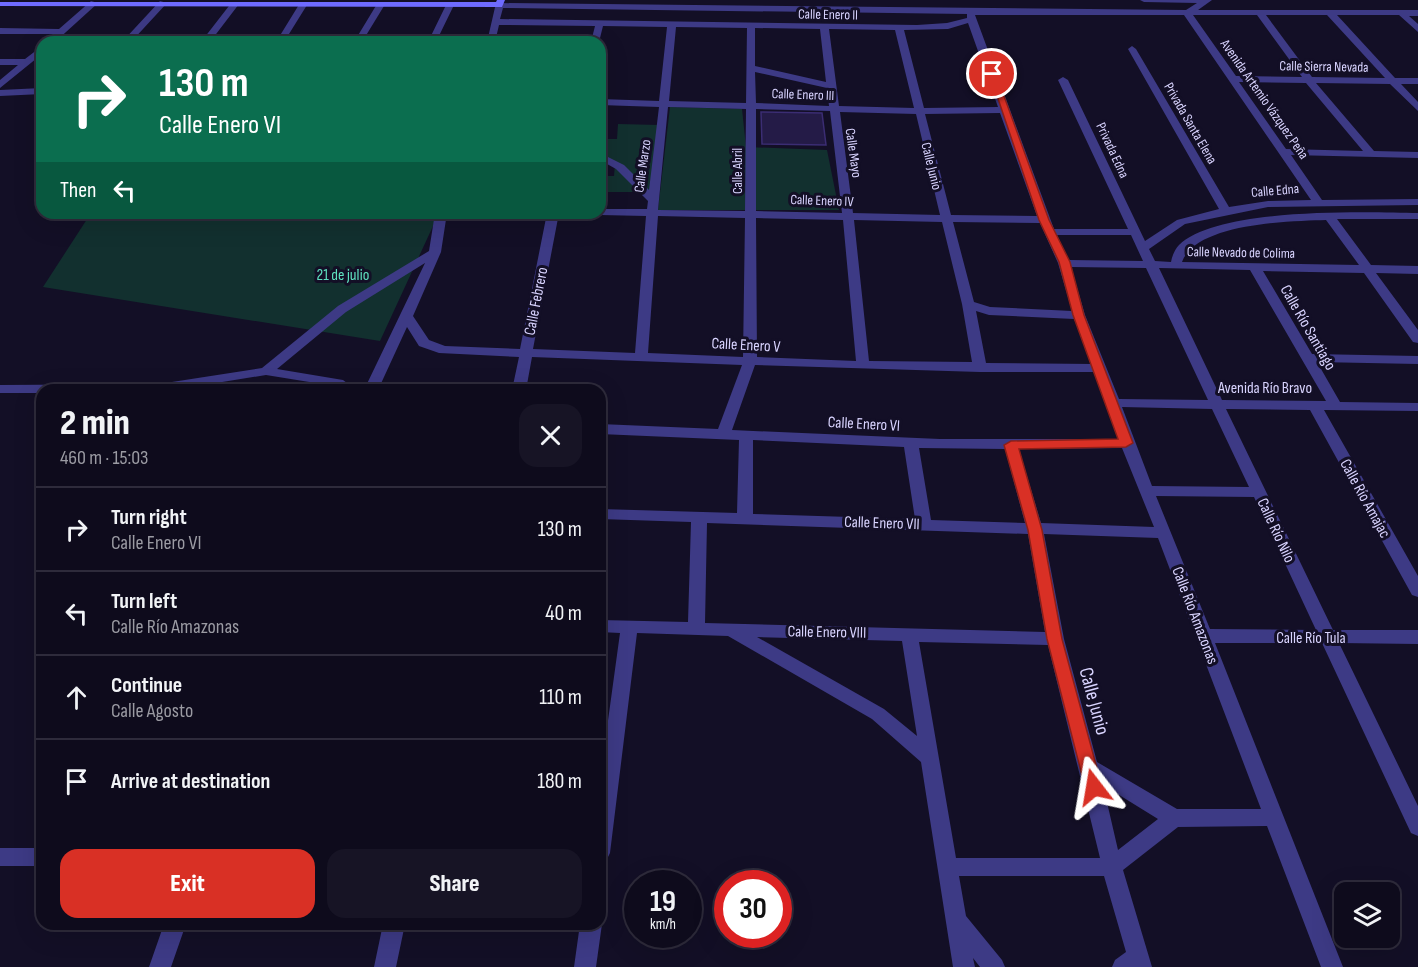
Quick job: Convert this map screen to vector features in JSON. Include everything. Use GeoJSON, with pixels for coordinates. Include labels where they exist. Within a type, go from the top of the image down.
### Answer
{"type":"FeatureCollection","features":[{"type":"Feature","properties":{"kind":"street"},"geometry":{"type":"LineString","coordinates":[[516,5],[529,0]]}},
{"type":"Feature","properties":{"kind":"street"},"geometry":{"type":"LineString","coordinates":[[561,0],[970,11]]}},
{"type":"Feature","properties":{"kind":"street"},"geometry":{"type":"LineString","coordinates":[[1144,0],[1208,0]]}},
{"type":"Feature","properties":{"kind":"street"},"geometry":{"type":"LineString","coordinates":[[1187,12],[1208,0]]}},
{"type":"Feature","properties":{"kind":"street"},"geometry":{"type":"LineString","coordinates":[[1278,0],[1293,13]]}},
{"type":"Feature","properties":{"kind":"street"},"geometry":{"type":"LineString","coordinates":[[1355,0],[1368,12]]}},
{"type":"Feature","properties":{"kind":"street"},"geometry":{"type":"LineString","coordinates":[[0,4],[52,1],[380,6],[500,3],[970,11],[1418,13]]}},
{"type":"Feature","properties":{"kind":"street"},"geometry":{"type":"LineString","coordinates":[[57,36],[94,3]]}},
{"type":"Feature","properties":{"kind":"street"},"geometry":{"type":"LineString","coordinates":[[132,36],[163,3]]}},
{"type":"Feature","properties":{"kind":"street"},"geometry":{"type":"LineString","coordinates":[[492,36],[500,3]]}},
{"type":"Feature","properties":{"kind":"street"},"geometry":{"type":"LineString","coordinates":[[210,36],[235,4]]}},
{"type":"Feature","properties":{"kind":"street"},"geometry":{"type":"LineString","coordinates":[[284,36],[303,4]]}},
{"type":"Feature","properties":{"kind":"street"},"geometry":{"type":"LineString","coordinates":[[435,36],[450,5]]}},
{"type":"Feature","properties":{"kind":"street"},"geometry":{"type":"LineString","coordinates":[[362,36],[380,6]]}},
{"type":"Feature","properties":{"kind":"street","name":"Calle Enero II"},"geometry":{"type":"LineString","coordinates":[[496,22],[899,28],[948,26],[970,11]]}},
{"type":"Feature","properties":{"kind":"street","name":"Calle Río Amazonas"},"geometry":{"type":"LineString","coordinates":[[970,11],[1044,220],[1064,262],[1079,315],[1101,368],[1126,443],[1164,533],[1332,967]]}},
{"type":"Feature","properties":{"kind":"street","name":"Avenida Artemio Vázquez Peña"},"geometry":{"type":"LineString","coordinates":[[1187,12],[1230,79],[1285,152],[1318,202]]}},
{"type":"Feature","properties":{"kind":"street"},"geometry":{"type":"LineString","coordinates":[[1329,12],[1418,108]]}},
{"type":"Feature","properties":{"kind":"street"},"geometry":{"type":"LineString","coordinates":[[1260,13],[1308,80],[1370,153]]}},
{"type":"Feature","properties":{"kind":"street"},"geometry":{"type":"LineString","coordinates":[[1401,13],[1418,29]]}},
{"type":"Feature","properties":{"kind":"street"},"geometry":{"type":"LineString","coordinates":[[597,36],[600,23]]}},
{"type":"Feature","properties":{"kind":"street","name":"Calle Marzo"},"geometry":{"type":"LineString","coordinates":[[641,355],[653,213],[652,199],[672,24]]}},
{"type":"Feature","properties":{"kind":"street","name":"Calle Abril"},"geometry":{"type":"LineString","coordinates":[[723,432],[750,360],[752,26]]}},
{"type":"Feature","properties":{"kind":"street","name":"Calle Mayo"},"geometry":{"type":"LineString","coordinates":[[824,27],[832,109],[848,216],[863,365]]}},
{"type":"Feature","properties":{"kind":"street","name":"Calle Junio"},"geometry":{"type":"LineString","coordinates":[[899,28],[968,304],[980,368]]}},
{"type":"Feature","properties":{"kind":"street"},"geometry":{"type":"LineString","coordinates":[[0,31],[61,32]]}},
{"type":"Feature","properties":{"kind":"street","name":"Privada Santa Elena"},"geometry":{"type":"LineString","coordinates":[[1132,49],[1226,211]]}},
{"type":"Feature","properties":{"kind":"street"},"geometry":{"type":"LineString","coordinates":[[0,85],[36,54]]}},
{"type":"Feature","properties":{"kind":"street"},"geometry":{"type":"LineString","coordinates":[[0,62],[27,62]]}},
{"type":"Feature","properties":{"kind":"street"},"geometry":{"type":"LineString","coordinates":[[751,68],[830,86]]}},
{"type":"Feature","properties":{"kind":"street","name":"Calle Sierra Nevada"},"geometry":{"type":"LineString","coordinates":[[1230,79],[1418,81]]}},
{"type":"Feature","properties":{"kind":"street","name":"Privada Edna"},"geometry":{"type":"LineString","coordinates":[[1063,80],[1137,232]]}},
{"type":"Feature","properties":{"kind":"street"},"geometry":{"type":"LineString","coordinates":[[0,93],[36,91]]}},
{"type":"Feature","properties":{"kind":"street","name":"Calle Enero III"},"geometry":{"type":"LineString","coordinates":[[606,102],[918,111],[1006,110]]}},
{"type":"Feature","properties":{"kind":"street"},"geometry":{"type":"LineString","coordinates":[[1285,152],[1418,154]]}},
{"type":"Feature","properties":{"kind":"street"},"geometry":{"type":"LineString","coordinates":[[606,159],[620,167],[652,199]]}},
{"type":"Feature","properties":{"kind":"street","name":"Calle Edna"},"geometry":{"type":"LineString","coordinates":[[1143,248],[1181,222],[1226,211],[1268,204],[1418,202]]}},
{"type":"Feature","properties":{"kind":"street","name":"Calle Enero IV"},"geometry":{"type":"LineString","coordinates":[[606,212],[1044,220]]}},
{"type":"Feature","properties":{"kind":"street"},"geometry":{"type":"LineString","coordinates":[[1175,266],[1183,247],[1207,235],[1259,221],[1329,216],[1418,216]]}},
{"type":"Feature","properties":{"kind":"street"},"geometry":{"type":"LineString","coordinates":[[1329,216],[1418,339]]}},
{"type":"Feature","properties":{"kind":"street"},"geometry":{"type":"LineString","coordinates":[[373,384],[381,362],[406,316],[435,252],[440,219]]}},
{"type":"Feature","properties":{"kind":"street","name":"Calle Febrero"},"geometry":{"type":"LineString","coordinates":[[520,384],[552,219]]}},
{"type":"Feature","properties":{"kind":"street"},"geometry":{"type":"LineString","coordinates":[[1050,232],[1137,232]]}},
{"type":"Feature","properties":{"kind":"street","name":"Calle Río Nilo"},"geometry":{"type":"LineString","coordinates":[[1137,232],[1150,266],[1418,827]]}},
{"type":"Feature","properties":{"kind":"street"},"geometry":{"type":"LineString","coordinates":[[266,371],[342,309],[435,252]]}},
{"type":"Feature","properties":{"kind":"street","name":"Calle Nevado de Colima"},"geometry":{"type":"LineString","coordinates":[[1064,262],[1150,266],[1418,270]]}},
{"type":"Feature","properties":{"kind":"street","name":"Calle Río Santiago"},"geometry":{"type":"LineString","coordinates":[[1254,266],[1335,405]]}},
{"type":"Feature","properties":{"kind":"street"},"geometry":{"type":"LineString","coordinates":[[968,304],[989,310],[1079,315]]}},
{"type":"Feature","properties":{"kind":"street","name":"Calle Enero V"},"geometry":{"type":"LineString","coordinates":[[406,316],[424,343],[444,350],[525,355],[641,355],[863,365],[1101,368]]}},
{"type":"Feature","properties":{"kind":"street"},"geometry":{"type":"LineString","coordinates":[[1308,357],[1418,360]]}},
{"type":"Feature","properties":{"kind":"street"},"geometry":{"type":"LineString","coordinates":[[184,384],[266,371],[342,384]]}},
{"type":"Feature","properties":{"kind":"street"},"geometry":{"type":"LineString","coordinates":[[0,389],[36,389]]}},
{"type":"Feature","properties":{"kind":"street","name":"Avenida Río Bravo"},"geometry":{"type":"LineString","coordinates":[[1113,403],[1418,407]]}},
{"type":"Feature","properties":{"kind":"street","name":"Calle Río Amajac"},"geometry":{"type":"LineString","coordinates":[[1314,405],[1418,591]]}},
{"type":"Feature","properties":{"kind":"street","name":"Calle Enero VI"},"geometry":{"type":"LineString","coordinates":[[606,429],[723,432],[911,443],[1011,445],[1126,443]]}},
{"type":"Feature","properties":{"kind":"street"},"geometry":{"type":"LineString","coordinates":[[745,518],[746,434]]}},
{"type":"Feature","properties":{"kind":"street"},"geometry":{"type":"LineString","coordinates":[[911,443],[924,524]]}},
{"type":"Feature","properties":{"kind":"street","name":"Calle Junio"},"geometry":{"type":"LineString","coordinates":[[1011,445],[1035,530],[1055,639],[1089,767],[1134,963]]}},
{"type":"Feature","properties":{"kind":"street"},"geometry":{"type":"LineString","coordinates":[[1147,491],[1258,492]]}},
{"type":"Feature","properties":{"kind":"street","name":"Calle Enero VII"},"geometry":{"type":"LineString","coordinates":[[606,514],[1164,533]]}},
{"type":"Feature","properties":{"kind":"street"},"geometry":{"type":"LineString","coordinates":[[696,628],[699,516]]}},
{"type":"Feature","properties":{"kind":"street","name":"Calle Enero VIII"},"geometry":{"type":"LineString","coordinates":[[606,626],[909,633],[1055,639]]}},
{"type":"Feature","properties":{"kind":"street"},"geometry":{"type":"LineString","coordinates":[[606,806],[629,627]]}},
{"type":"Feature","properties":{"kind":"street"},"geometry":{"type":"LineString","coordinates":[[727,628],[878,714],[929,758]]}},
{"type":"Feature","properties":{"kind":"street"},"geometry":{"type":"LineString","coordinates":[[909,633],[964,967]]}},
{"type":"Feature","properties":{"kind":"street","name":"Calle Río Tula"},"geometry":{"type":"LineString","coordinates":[[1204,636],[1418,636]]}},
{"type":"Feature","properties":{"kind":"street"},"geometry":{"type":"LineString","coordinates":[[1089,767],[1174,818],[1273,817]]}},
{"type":"Feature","properties":{"kind":"street"},"geometry":{"type":"LineString","coordinates":[[948,867],[1112,867],[1174,818]]}},
{"type":"Feature","properties":{"kind":"street"},"geometry":{"type":"LineString","coordinates":[[0,857],[36,857]]}},
{"type":"Feature","properties":{"kind":"street"},"geometry":{"type":"LineString","coordinates":[[956,920],[994,967]]}},
{"type":"Feature","properties":{"kind":"street"},"geometry":{"type":"LineString","coordinates":[[160,967],[173,930]]}},
{"type":"Feature","properties":{"kind":"street"},"geometry":{"type":"LineString","coordinates":[[385,967],[393,930]]}},
{"type":"Feature","properties":{"kind":"street"},"geometry":{"type":"LineString","coordinates":[[585,967],[590,930]]}},
{"type":"Feature","properties":{"kind":"green space"},"geometry":{"type":"Polygon","coordinates":[[[670,107],[742,109],[746,147],[827,150],[839,210],[658,210],[670,107]]]}},
{"type":"Feature","properties":{"kind":"green space"},"geometry":{"type":"Polygon","coordinates":[[[618,124],[659,125],[650,192],[606,192],[606,176],[614,176],[615,164],[606,163],[606,139],[617,139],[618,124]]]}},
{"type":"Feature","properties":{"kind":"green space","name":"21 de julio"},"geometry":{"type":"Polygon","coordinates":[[[87,219],[436,219],[380,341],[43,287],[87,219]]]}},
{"type":"Feature","properties":{"kind":"building"},"geometry":{"type":"Polygon","coordinates":[[[761,112],[822,113],[826,145],[762,144],[761,112]]]}},
{"type":"Feature","properties":{"kind":"route"},"geometry":{"type":"LineString","coordinates":[[992,74],[1044,220],[1064,262],[1079,315],[1101,368],[1126,443],[1011,445],[1035,530],[1055,639],[1094,787]]}}]}
